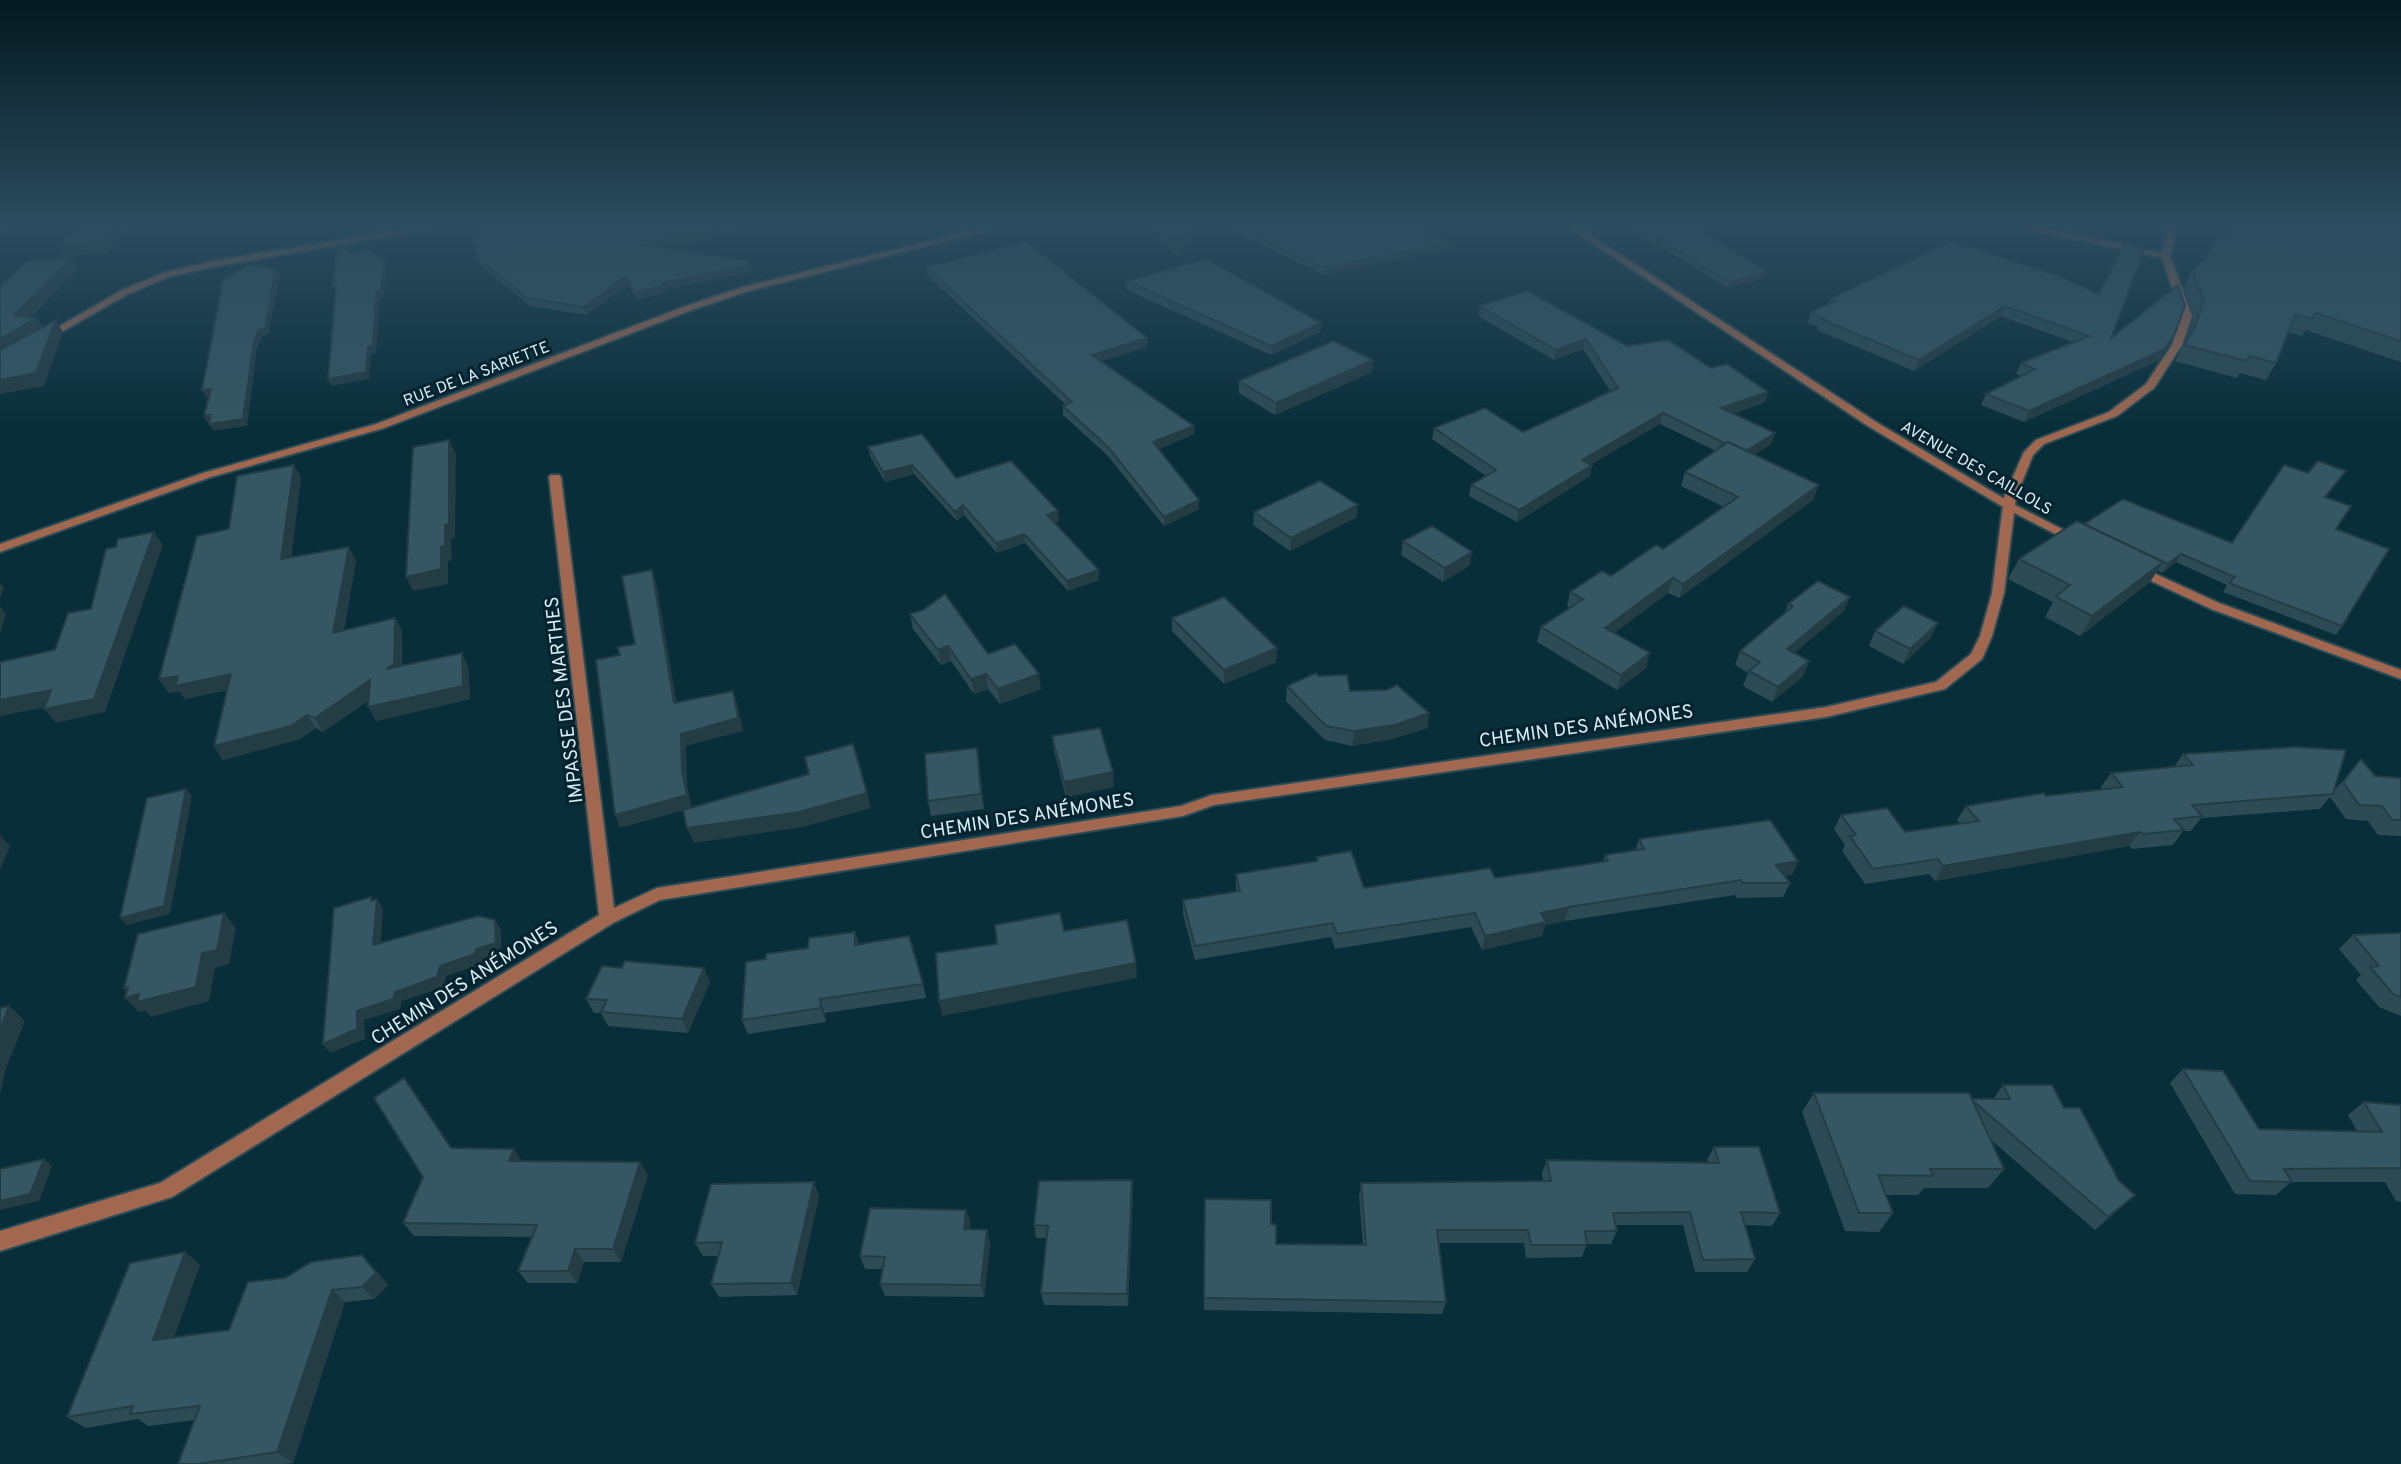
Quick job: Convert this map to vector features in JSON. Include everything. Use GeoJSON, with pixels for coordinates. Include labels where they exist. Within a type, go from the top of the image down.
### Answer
{"type":"FeatureCollection","features":[{"type":"Feature","properties":{"kind":"street"},"geometry":{"type":"LineString","coordinates":[[37,342],[123,293]]}},
{"type":"Feature","properties":{"kind":"street","name":"RUE DE LA SARIETTE"},"geometry":{"type":"LineString","coordinates":[[0,548],[207,475],[380,426],[737,293]]}},
{"type":"Feature","properties":{"kind":"street","name":"AVENUE DES CAILLOLS"},"geometry":{"type":"LineString","coordinates":[[1673,293],[1872,424],[2009,506],[2094,548]]}},
{"type":"Feature","properties":{"kind":"street","name":"CHEMIN DES ANÉMONES"},"geometry":{"type":"LineString","coordinates":[[0,1241],[165,1191],[607,918],[657,894],[1183,811],[1212,800],[1826,712],[1940,686],[1977,656],[1986,636],[1998,593],[2012,488],[2028,454],[2040,442],[2113,414],[2150,386],[2177,345],[2188,316],[2180,293]]}},
{"type":"Feature","properties":{"kind":"street","name":"IMPASSE DES MARTHES"},"geometry":{"type":"LineString","coordinates":[[555,477],[607,918]]}},
{"type":"Feature","properties":{"kind":"street"},"geometry":{"type":"LineString","coordinates":[[2130,566],[2215,606],[2401,676]]}},
{"type":"Feature","properties":{"kind":"building"},"geometry":{"type":"Polygon","coordinates":[[[0,293],[36,293],[14,315],[37,318],[0,339],[0,293]]]}},
{"type":"Feature","properties":{"kind":"building"},"geometry":{"type":"Polygon","coordinates":[[[220,293],[272,293],[265,329],[259,330],[254,342],[243,419],[209,424],[211,415],[204,416],[211,389],[202,390],[220,293]]]}},
{"type":"Feature","properties":{"kind":"building"},"geometry":{"type":"Polygon","coordinates":[[[335,293],[376,293],[373,346],[368,347],[366,372],[328,379],[335,293]]]}},
{"type":"Feature","properties":{"kind":"building"},"geometry":{"type":"Polygon","coordinates":[[[521,293],[603,293],[584,307],[527,298],[521,293]]]}},
{"type":"Feature","properties":{"kind":"building"},"geometry":{"type":"Polygon","coordinates":[[[954,293],[1091,293],[1147,338],[1092,355],[1194,426],[1153,442],[1199,500],[1164,517],[1108,447],[1063,406],[1072,402],[954,293]]]}},
{"type":"Feature","properties":{"kind":"building"},"geometry":{"type":"Polygon","coordinates":[[[1154,293],[1268,293],[1321,323],[1271,346],[1154,293]]]}},
{"type":"Feature","properties":{"kind":"building"},"geometry":{"type":"Polygon","coordinates":[[[1520,293],[1531,293],[1627,346],[1668,340],[1711,368],[1727,364],[1768,392],[1721,408],[1775,433],[1746,451],[1663,413],[1582,460],[1592,465],[1519,510],[1471,485],[1496,470],[1434,428],[1485,408],[1523,432],[1618,388],[1586,339],[1556,350],[1480,306],[1520,293]]]}},
{"type":"Feature","properties":{"kind":"building"},"geometry":{"type":"Polygon","coordinates":[[[1842,293],[2128,293],[2111,338],[2167,293],[2181,293],[2185,306],[2175,333],[2165,349],[2029,411],[1986,394],[2035,369],[2021,363],[2089,336],[2005,306],[1919,360],[1821,319],[1824,318],[1811,312],[1835,301],[1830,299],[1842,293]]]}},
{"type":"Feature","properties":{"kind":"building"},"geometry":{"type":"Polygon","coordinates":[[[2201,293],[2401,293],[2401,341],[2316,313],[2312,319],[2295,314],[2276,363],[2249,356],[2247,361],[2184,345],[2194,329],[2204,301],[2201,293]]]}},
{"type":"Feature","properties":{"kind":"building"},"geometry":{"type":"Polygon","coordinates":[[[56,320],[36,373],[0,380],[0,350],[56,320]]]}},
{"type":"Feature","properties":{"kind":"building"},"geometry":{"type":"Polygon","coordinates":[[[1333,341],[1373,360],[1276,403],[1239,381],[1333,341]]]}},
{"type":"Feature","properties":{"kind":"building"},"geometry":{"type":"Polygon","coordinates":[[[922,434],[956,478],[1011,461],[1058,511],[1047,515],[1099,570],[1067,581],[1024,534],[996,543],[963,505],[955,512],[912,465],[883,472],[868,447],[922,434]]]}},
{"type":"Feature","properties":{"kind":"building"},"geometry":{"type":"Polygon","coordinates":[[[449,440],[449,524],[445,525],[445,546],[441,547],[441,569],[406,577],[413,447],[449,440]]]}},
{"type":"Feature","properties":{"kind":"building"},"geometry":{"type":"Polygon","coordinates":[[[1728,442],[1819,485],[1683,584],[1673,578],[1605,628],[1650,653],[1621,675],[1541,627],[1583,599],[1570,592],[1602,571],[1611,576],[1656,545],[1663,549],[1738,497],[1685,472],[1728,442]]]}},
{"type":"Feature","properties":{"kind":"building"},"geometry":{"type":"Polygon","coordinates":[[[2318,461],[2346,471],[2325,497],[2351,506],[2336,529],[2389,549],[2342,626],[2229,583],[2235,577],[2181,554],[2168,564],[2084,524],[2123,499],[2232,543],[2284,465],[2308,473],[2318,461]]]}},
{"type":"Feature","properties":{"kind":"building"},"geometry":{"type":"Polygon","coordinates":[[[294,465],[281,559],[349,547],[333,633],[395,618],[394,664],[386,669],[462,653],[463,686],[368,707],[370,680],[315,718],[307,715],[291,726],[214,746],[231,674],[175,686],[178,676],[159,679],[197,536],[229,529],[237,476],[294,465]]]}},
{"type":"Feature","properties":{"kind":"building"},"geometry":{"type":"Polygon","coordinates":[[[1320,481],[1358,505],[1291,538],[1254,512],[1320,481]]]}},
{"type":"Feature","properties":{"kind":"building"},"geometry":{"type":"Polygon","coordinates":[[[2077,521],[2163,562],[2092,616],[2056,597],[2070,585],[2019,559],[2077,521]]]}},
{"type":"Feature","properties":{"kind":"building"},"geometry":{"type":"Polygon","coordinates":[[[1432,526],[1472,552],[1445,568],[1403,541],[1432,526]]]}},
{"type":"Feature","properties":{"kind":"building"},"geometry":{"type":"Polygon","coordinates":[[[154,532],[94,699],[44,709],[51,690],[0,700],[0,662],[55,650],[68,613],[91,609],[106,549],[116,547],[118,539],[154,532]]]}},
{"type":"Feature","properties":{"kind":"building"},"geometry":{"type":"Polygon","coordinates":[[[652,570],[674,703],[733,691],[738,718],[681,734],[682,772],[687,795],[615,815],[596,660],[620,655],[618,647],[635,644],[622,576],[652,570]]]}},
{"type":"Feature","properties":{"kind":"building"},"geometry":{"type":"Polygon","coordinates":[[[1818,581],[1850,597],[1787,649],[1809,661],[1778,687],[1749,671],[1760,662],[1740,651],[1793,606],[1788,604],[1818,581]]]}},
{"type":"Feature","properties":{"kind":"building"},"geometry":{"type":"Polygon","coordinates":[[[945,594],[988,654],[1015,644],[1039,674],[998,689],[986,674],[971,679],[948,646],[938,650],[910,614],[923,610],[945,594]]]}},
{"type":"Feature","properties":{"kind":"building"},"geometry":{"type":"Polygon","coordinates":[[[1224,597],[1277,648],[1224,670],[1172,618],[1224,597]]]}},
{"type":"Feature","properties":{"kind":"building"},"geometry":{"type":"Polygon","coordinates":[[[1904,606],[1938,623],[1910,649],[1875,631],[1904,606]]]}},
{"type":"Feature","properties":{"kind":"building"},"geometry":{"type":"Polygon","coordinates":[[[1316,673],[1318,676],[1347,675],[1350,691],[1387,690],[1397,685],[1429,713],[1395,725],[1354,731],[1326,726],[1287,686],[1316,673]]]}},
{"type":"Feature","properties":{"kind":"building"},"geometry":{"type":"Polygon","coordinates":[[[1100,728],[1113,772],[1064,782],[1052,736],[1100,728]]]}},
{"type":"Feature","properties":{"kind":"building"},"geometry":{"type":"Polygon","coordinates":[[[853,744],[867,793],[799,812],[687,828],[683,810],[809,774],[805,757],[853,744]]]}},
{"type":"Feature","properties":{"kind":"building"},"geometry":{"type":"Polygon","coordinates":[[[2295,747],[2346,750],[2333,794],[2192,805],[2202,816],[2174,819],[2184,830],[2143,834],[2140,832],[1943,866],[1938,859],[1873,869],[1850,836],[1856,835],[1841,815],[1887,808],[1905,832],[1979,821],[1966,806],[2044,793],[2046,796],[2123,787],[2111,773],[2193,765],[2183,754],[2295,747]]]}},
{"type":"Feature","properties":{"kind":"building"},"geometry":{"type":"Polygon","coordinates":[[[977,748],[981,794],[928,801],[925,754],[977,748]]]}},
{"type":"Feature","properties":{"kind":"building"},"geometry":{"type":"Polygon","coordinates":[[[2361,759],[2375,776],[2401,778],[2401,820],[2392,820],[2382,806],[2359,805],[2343,782],[2361,759]]]}},
{"type":"Feature","properties":{"kind":"building"},"geometry":{"type":"Polygon","coordinates":[[[186,789],[164,906],[120,918],[147,798],[186,789]]]}},
{"type":"Feature","properties":{"kind":"building"},"geometry":{"type":"Polygon","coordinates":[[[1770,820],[1798,861],[1776,865],[1790,883],[1743,883],[1741,880],[1569,907],[1541,913],[1546,922],[1485,936],[1475,913],[1337,934],[1333,923],[1195,946],[1183,900],[1240,891],[1236,874],[1318,861],[1317,857],[1351,851],[1364,888],[1490,868],[1495,878],[1608,861],[1605,855],[1644,849],[1639,839],[1770,820]]]}},
{"type":"Feature","properties":{"kind":"building"},"geometry":{"type":"Polygon","coordinates":[[[371,897],[371,901],[377,899],[373,945],[478,916],[495,920],[496,943],[476,949],[475,954],[440,966],[437,977],[395,992],[393,999],[357,1011],[357,1029],[323,1044],[334,908],[371,897]]]}},
{"type":"Feature","properties":{"kind":"building"},"geometry":{"type":"Polygon","coordinates":[[[224,913],[217,950],[202,953],[196,987],[137,1002],[139,994],[125,998],[128,987],[124,988],[138,934],[224,913]]]}},
{"type":"Feature","properties":{"kind":"building"},"geometry":{"type":"Polygon","coordinates":[[[1060,913],[1064,931],[1127,920],[1136,963],[939,1001],[936,953],[997,944],[995,925],[1060,913]]]}},
{"type":"Feature","properties":{"kind":"building"},"geometry":{"type":"Polygon","coordinates":[[[855,932],[855,945],[909,936],[923,984],[820,999],[821,1008],[742,1020],[746,962],[766,959],[766,954],[808,948],[809,938],[855,932]]]}},
{"type":"Feature","properties":{"kind":"building"},"geometry":{"type":"Polygon","coordinates":[[[2401,933],[2401,997],[2393,994],[2370,967],[2379,966],[2353,935],[2401,933]]]}},
{"type":"Feature","properties":{"kind":"building"},"geometry":{"type":"Polygon","coordinates":[[[625,961],[704,968],[682,1019],[601,1012],[607,1000],[586,999],[602,966],[622,968],[625,961]]]}},
{"type":"Feature","properties":{"kind":"building"},"geometry":{"type":"Polygon","coordinates":[[[9,1006],[0,1029],[0,1008],[9,1006]]]}},
{"type":"Feature","properties":{"kind":"building"},"geometry":{"type":"Polygon","coordinates":[[[2183,1069],[2223,1071],[2259,1129],[2382,1132],[2364,1102],[2401,1105],[2401,1168],[2284,1169],[2292,1182],[2250,1181],[2183,1069]]]}},
{"type":"Feature","properties":{"kind":"building"},"geometry":{"type":"Polygon","coordinates":[[[404,1078],[451,1148],[514,1149],[509,1161],[640,1162],[613,1249],[575,1249],[568,1271],[518,1271],[537,1225],[403,1223],[423,1177],[374,1098],[404,1078]]]}},
{"type":"Feature","properties":{"kind":"building"},"geometry":{"type":"Polygon","coordinates":[[[2003,1085],[2052,1085],[2064,1108],[2080,1108],[2119,1181],[2135,1195],[2108,1217],[1972,1099],[2010,1099],[2003,1085]]]}},
{"type":"Feature","properties":{"kind":"building"},"geometry":{"type":"Polygon","coordinates":[[[1814,1093],[1969,1093],[2004,1169],[1930,1169],[1933,1176],[1878,1175],[1893,1213],[1859,1213],[1814,1093]]]}},
{"type":"Feature","properties":{"kind":"building"},"geometry":{"type":"Polygon","coordinates":[[[1714,1147],[1759,1147],[1780,1213],[1741,1212],[1755,1259],[1703,1260],[1690,1212],[1613,1213],[1617,1231],[1585,1231],[1587,1245],[1531,1245],[1528,1230],[1437,1230],[1446,1302],[1204,1298],[1205,1199],[1271,1200],[1271,1224],[1276,1225],[1276,1244],[1366,1245],[1361,1183],[1551,1181],[1547,1160],[1719,1163],[1714,1147]]]}},
{"type":"Feature","properties":{"kind":"building"},"geometry":{"type":"Polygon","coordinates":[[[44,1159],[30,1194],[0,1201],[0,1169],[44,1159]]]}},
{"type":"Feature","properties":{"kind":"building"},"geometry":{"type":"Polygon","coordinates":[[[1132,1180],[1127,1294],[1041,1293],[1048,1226],[1034,1225],[1039,1181],[1132,1180]]]}},
{"type":"Feature","properties":{"kind":"building"},"geometry":{"type":"Polygon","coordinates":[[[814,1182],[791,1283],[711,1284],[722,1242],[695,1243],[711,1184],[814,1182]]]}},
{"type":"Feature","properties":{"kind":"building"},"geometry":{"type":"Polygon","coordinates":[[[870,1208],[966,1210],[964,1229],[987,1230],[981,1285],[880,1284],[885,1257],[860,1256],[870,1208]]]}},
{"type":"Feature","properties":{"kind":"building"},"geometry":{"type":"Polygon","coordinates":[[[185,1252],[153,1340],[229,1330],[248,1282],[285,1278],[311,1262],[362,1255],[376,1273],[362,1287],[332,1290],[277,1452],[198,1464],[178,1464],[200,1406],[130,1414],[133,1406],[67,1417],[130,1263],[185,1252]]]}}]}
